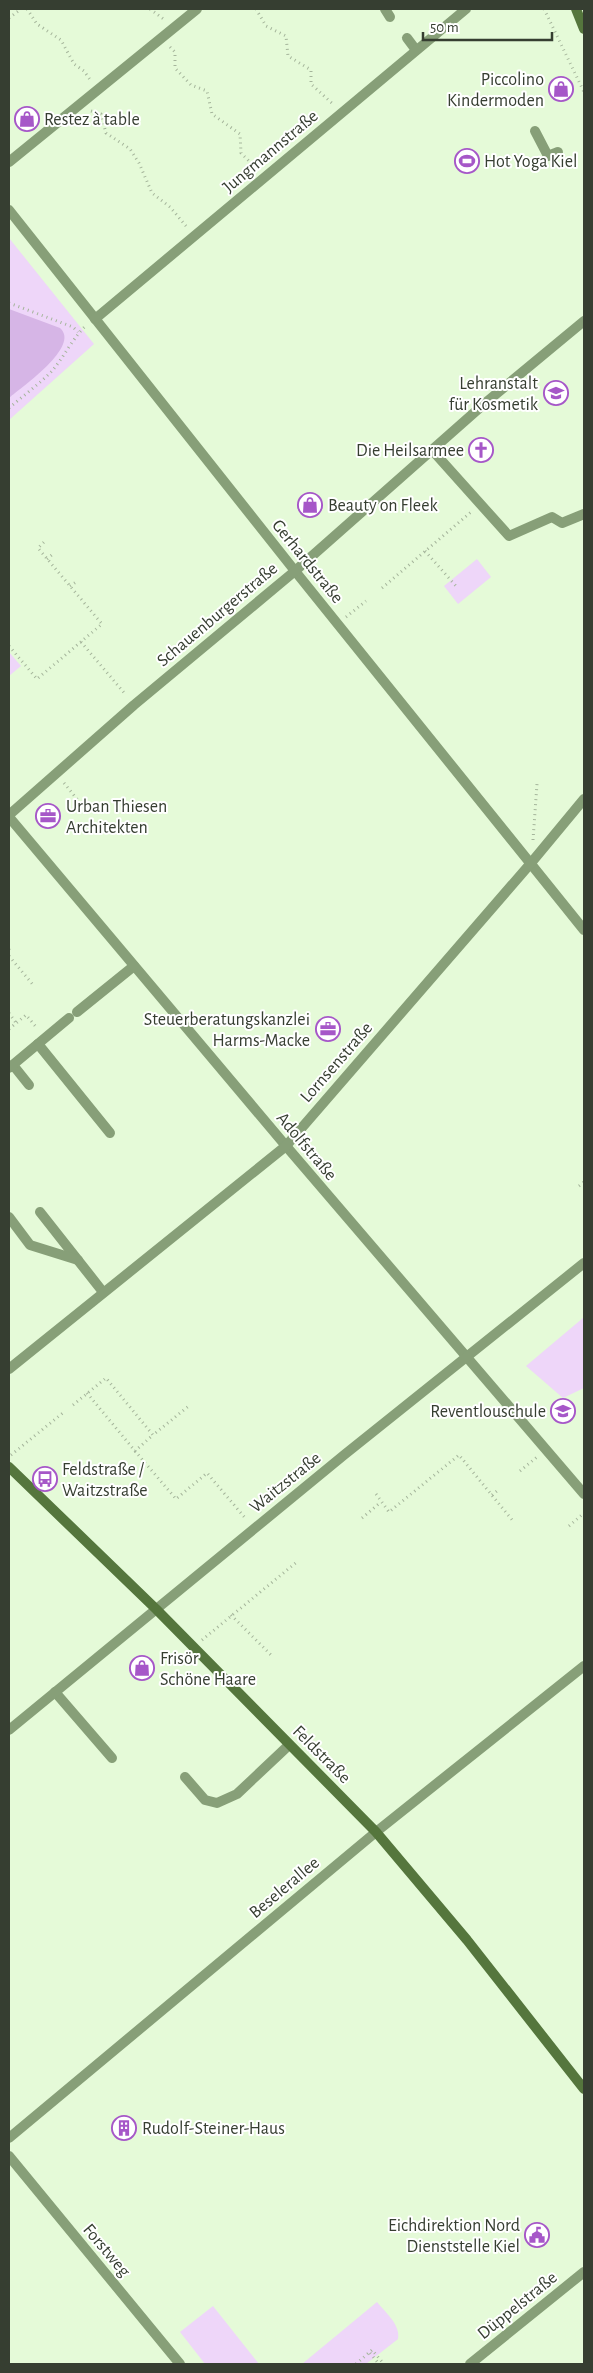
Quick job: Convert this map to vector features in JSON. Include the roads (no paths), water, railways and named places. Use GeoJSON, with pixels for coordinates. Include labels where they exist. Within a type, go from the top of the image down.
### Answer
{"type":"FeatureCollection","features":[{"type":"Feature","properties":{"kind":"street"},"geometry":{"type":"LineString","coordinates":[[9,162],[197,9]]}},
{"type":"Feature","properties":{"kind":"street","name":"Jungmannstraße"},"geometry":{"type":"LineString","coordinates":[[95,319],[466,9]]}},
{"type":"Feature","properties":{"kind":"street"},"geometry":{"type":"LineString","coordinates":[[576,9],[584,29]]}},
{"type":"Feature","properties":{"kind":"street"},"geometry":{"type":"LineString","coordinates":[[407,38],[416,50]]}},
{"type":"Feature","properties":{"kind":"street"},"geometry":{"type":"LineString","coordinates":[[534,131],[548,156],[558,152]]}},
{"type":"Feature","properties":{"kind":"street","name":"Gerhardstraße"},"geometry":{"type":"LineString","coordinates":[[9,210],[295,571],[584,930]]}},
{"type":"Feature","properties":{"kind":"street","name":"Schauenburgerstraße"},"geometry":{"type":"LineString","coordinates":[[9,816],[134,704],[295,571],[432,450],[584,322]]}},
{"type":"Feature","properties":{"kind":"street"},"geometry":{"type":"LineString","coordinates":[[432,450],[510,536],[552,516],[562,523],[584,514]]}},
{"type":"Feature","properties":{"kind":"street","name":"Lornsenstraße"},"geometry":{"type":"LineString","coordinates":[[9,1369],[286,1146],[531,864],[584,799]]}},
{"type":"Feature","properties":{"kind":"street","name":"Adolfstraße"},"geometry":{"type":"LineString","coordinates":[[9,816],[286,1146],[584,1494]]}},
{"type":"Feature","properties":{"kind":"street"},"geometry":{"type":"LineString","coordinates":[[29,1085],[11,1066],[134,966]]}},
{"type":"Feature","properties":{"kind":"street"},"geometry":{"type":"LineString","coordinates":[[38,1044],[110,1132]]}},
{"type":"Feature","properties":{"kind":"street"},"geometry":{"type":"LineString","coordinates":[[40,1212],[103,1292]]}},
{"type":"Feature","properties":{"kind":"street"},"geometry":{"type":"LineString","coordinates":[[9,1217],[30,1245],[78,1260]]}},
{"type":"Feature","properties":{"kind":"street","name":"Waitzstraße"},"geometry":{"type":"LineString","coordinates":[[9,1730],[254,1528],[584,1262]]}},
{"type":"Feature","properties":{"kind":"street","name":"Feldstraße"},"geometry":{"type":"LineString","coordinates":[[9,1467],[156,1608],[376,1832],[467,1940],[584,2089]]}},
{"type":"Feature","properties":{"kind":"street","name":"Beselerallee"},"geometry":{"type":"LineString","coordinates":[[9,2138],[376,1832],[584,1666]]}},
{"type":"Feature","properties":{"kind":"street"},"geometry":{"type":"LineString","coordinates":[[56,1692],[112,1758]]}},
{"type":"Feature","properties":{"kind":"street"},"geometry":{"type":"LineString","coordinates":[[185,1777],[205,1800],[217,1803],[227,1800],[289,1745]]}},
{"type":"Feature","properties":{"kind":"street","name":"Forstweg"},"geometry":{"type":"LineString","coordinates":[[9,2156],[180,2364]]}},
{"type":"Feature","properties":{"kind":"street","name":"Düppelstraße"},"geometry":{"type":"LineString","coordinates":[[470,2364],[584,2272]]}},
{"type":"Feature","properties":{"kind":"place","name":"Piccolino Kindermoden"},"geometry":{"type":"Point","coordinates":[561,89]}},
{"type":"Feature","properties":{"kind":"place","name":"Restez à table"},"geometry":{"type":"Point","coordinates":[27,119]}},
{"type":"Feature","properties":{"kind":"place","name":"Hot Yoga Kiel"},"geometry":{"type":"Point","coordinates":[467,161]}},
{"type":"Feature","properties":{"kind":"place","name":"Lehranstalt für Kosmetik"},"geometry":{"type":"Point","coordinates":[556,393]}},
{"type":"Feature","properties":{"kind":"place","name":"Die Heilsarmee"},"geometry":{"type":"Point","coordinates":[481,450]}},
{"type":"Feature","properties":{"kind":"place","name":"Beauty on Fleek"},"geometry":{"type":"Point","coordinates":[310,505]}},
{"type":"Feature","properties":{"kind":"place","name":"Urban Thiesen Architekten"},"geometry":{"type":"Point","coordinates":[48,816]}},
{"type":"Feature","properties":{"kind":"place","name":"Steuerberatungskanzlei Harms-Macke"},"geometry":{"type":"Point","coordinates":[328,1029]}},
{"type":"Feature","properties":{"kind":"place","name":"Reventlouschule"},"geometry":{"type":"Point","coordinates":[563,1411]}},
{"type":"Feature","properties":{"kind":"place","name":"Feldstraße / Waitzstraße"},"geometry":{"type":"Point","coordinates":[45,1479]}},
{"type":"Feature","properties":{"kind":"place","name":"Frisör Schöne Haare"},"geometry":{"type":"Point","coordinates":[142,1668]}},
{"type":"Feature","properties":{"kind":"place","name":"Rudolf-Steiner-Haus"},"geometry":{"type":"Point","coordinates":[124,2128]}},
{"type":"Feature","properties":{"kind":"place","name":"Eichdirektion Nord Dienststelle Kiel"},"geometry":{"type":"Point","coordinates":[537,2235]}}]}
